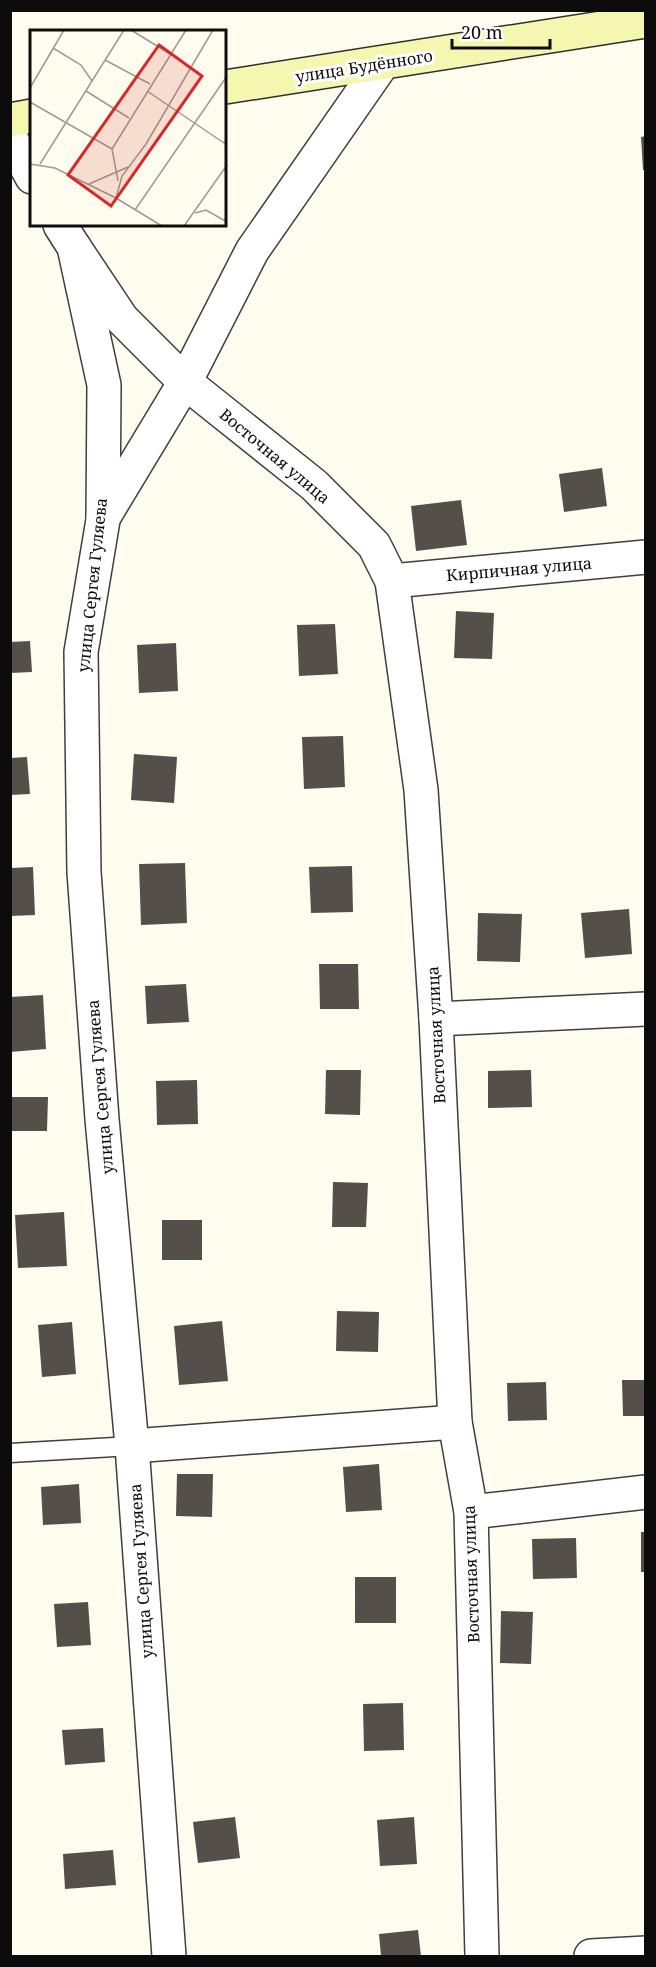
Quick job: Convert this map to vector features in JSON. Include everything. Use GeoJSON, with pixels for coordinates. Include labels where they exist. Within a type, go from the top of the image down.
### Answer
{"type":"FeatureCollection","features":[{"type":"Feature","properties":{"kind":"street","name":"улица Будённого"},"geometry":{"type":"LineString","coordinates":[[226,87],[645,21]]}},
{"type":"Feature","properties":{"kind":"street"},"geometry":{"type":"LineString","coordinates":[[102,520],[185,382],[252,251],[382,64]]}},
{"type":"Feature","properties":{"kind":"street"},"geometry":{"type":"LineString","coordinates":[[10,120],[30,116]]}},
{"type":"Feature","properties":{"kind":"street"},"geometry":{"type":"LineString","coordinates":[[10,137],[30,173]]}},
{"type":"Feature","properties":{"kind":"street","name":"Восточная улица"},"geometry":{"type":"LineString","coordinates":[[67,236],[122,319],[185,382],[314,485],[374,545],[392,581],[421,790],[436,1019],[455,1422],[471,1512],[482,1956]]}},
{"type":"Feature","properties":{"kind":"street","name":"улица Сергея Гуляева"},"geometry":{"type":"LineString","coordinates":[[67,236],[104,386],[102,520],[81,652],[84,872],[102,1119],[132,1446],[170,1956]]}},
{"type":"Feature","properties":{"kind":"street","name":"Кирпичная улица"},"geometry":{"type":"LineString","coordinates":[[392,581],[645,557]]}},
{"type":"Feature","properties":{"kind":"street"},"geometry":{"type":"LineString","coordinates":[[436,1019],[645,1009]]}},
{"type":"Feature","properties":{"kind":"street"},"geometry":{"type":"LineString","coordinates":[[132,1446],[455,1422]]}},
{"type":"Feature","properties":{"kind":"street"},"geometry":{"type":"LineString","coordinates":[[471,1512],[645,1492]]}},
{"type":"Feature","properties":{"kind":"street"},"geometry":{"type":"LineString","coordinates":[[591,1956],[645,1953]]}},
{"type":"Feature","properties":{"kind":"lane"},"geometry":{"type":"LineString","coordinates":[[10,1453],[132,1446]]}},
{"type":"Feature","properties":{"kind":"building"},"geometry":{"type":"Polygon","coordinates":[[[646,136],[646,170],[643,170],[641,137],[646,136]]]}},
{"type":"Feature","properties":{"kind":"building"},"geometry":{"type":"Polygon","coordinates":[[[602,468],[607,506],[564,512],[559,474],[602,468]]]}},
{"type":"Feature","properties":{"kind":"building"},"geometry":{"type":"Polygon","coordinates":[[[461,500],[467,545],[416,551],[411,506],[461,500]]]}},
{"type":"Feature","properties":{"kind":"building"},"geometry":{"type":"Polygon","coordinates":[[[456,611],[494,613],[492,659],[454,658],[456,611]]]}},
{"type":"Feature","properties":{"kind":"building"},"geometry":{"type":"Polygon","coordinates":[[[335,624],[338,674],[299,676],[297,625],[335,624]]]}},
{"type":"Feature","properties":{"kind":"building"},"geometry":{"type":"Polygon","coordinates":[[[30,641],[32,672],[10,673],[10,642],[30,641]]]}},
{"type":"Feature","properties":{"kind":"building"},"geometry":{"type":"Polygon","coordinates":[[[176,643],[178,691],[139,693],[137,645],[176,643]]]}},
{"type":"Feature","properties":{"kind":"building"},"geometry":{"type":"Polygon","coordinates":[[[343,736],[345,787],[304,789],[302,737],[343,736]]]}},
{"type":"Feature","properties":{"kind":"building"},"geometry":{"type":"Polygon","coordinates":[[[134,754],[177,757],[174,803],[131,800],[134,754]]]}},
{"type":"Feature","properties":{"kind":"building"},"geometry":{"type":"Polygon","coordinates":[[[27,757],[30,794],[10,795],[10,758],[27,757]]]}},
{"type":"Feature","properties":{"kind":"building"},"geometry":{"type":"Polygon","coordinates":[[[185,863],[187,923],[141,925],[139,864],[185,863]]]}},
{"type":"Feature","properties":{"kind":"building"},"geometry":{"type":"Polygon","coordinates":[[[352,866],[353,912],[311,913],[309,867],[352,866]]]}},
{"type":"Feature","properties":{"kind":"building"},"geometry":{"type":"Polygon","coordinates":[[[33,867],[35,915],[10,916],[10,868],[33,867]]]}},
{"type":"Feature","properties":{"kind":"building"},"geometry":{"type":"Polygon","coordinates":[[[629,909],[632,954],[585,958],[581,913],[629,909]]]}},
{"type":"Feature","properties":{"kind":"building"},"geometry":{"type":"Polygon","coordinates":[[[478,913],[522,914],[520,962],[477,961],[478,913]]]}},
{"type":"Feature","properties":{"kind":"building"},"geometry":{"type":"Polygon","coordinates":[[[319,964],[358,964],[359,1009],[320,1009],[319,964]]]}},
{"type":"Feature","properties":{"kind":"building"},"geometry":{"type":"Polygon","coordinates":[[[186,984],[189,1022],[147,1024],[145,986],[186,984]]]}},
{"type":"Feature","properties":{"kind":"building"},"geometry":{"type":"Polygon","coordinates":[[[43,995],[46,1049],[10,1052],[10,997],[43,995]]]}},
{"type":"Feature","properties":{"kind":"building"},"geometry":{"type":"Polygon","coordinates":[[[326,1070],[361,1070],[360,1115],[325,1114],[326,1070]]]}},
{"type":"Feature","properties":{"kind":"building"},"geometry":{"type":"Polygon","coordinates":[[[531,1070],[532,1107],[488,1108],[488,1071],[531,1070]]]}},
{"type":"Feature","properties":{"kind":"building"},"geometry":{"type":"Polygon","coordinates":[[[197,1080],[198,1124],[157,1125],[156,1081],[197,1080]]]}},
{"type":"Feature","properties":{"kind":"building"},"geometry":{"type":"Polygon","coordinates":[[[11,1097],[48,1097],[47,1131],[10,1131],[11,1097]]]}},
{"type":"Feature","properties":{"kind":"building"},"geometry":{"type":"Polygon","coordinates":[[[333,1182],[368,1183],[366,1227],[332,1227],[333,1182]]]}},
{"type":"Feature","properties":{"kind":"building"},"geometry":{"type":"Polygon","coordinates":[[[64,1212],[67,1266],[18,1268],[15,1215],[64,1212]]]}},
{"type":"Feature","properties":{"kind":"building"},"geometry":{"type":"Polygon","coordinates":[[[162,1220],[202,1220],[202,1260],[162,1260],[162,1220]]]}},
{"type":"Feature","properties":{"kind":"building"},"geometry":{"type":"Polygon","coordinates":[[[337,1311],[379,1312],[378,1352],[336,1351],[337,1311]]]}},
{"type":"Feature","properties":{"kind":"building"},"geometry":{"type":"Polygon","coordinates":[[[222,1321],[228,1381],[179,1385],[174,1326],[222,1321]]]}},
{"type":"Feature","properties":{"kind":"building"},"geometry":{"type":"Polygon","coordinates":[[[72,1322],[76,1374],[42,1377],[38,1325],[72,1322]]]}},
{"type":"Feature","properties":{"kind":"building"},"geometry":{"type":"Polygon","coordinates":[[[622,1380],[646,1380],[646,1416],[623,1416],[622,1380]]]}},
{"type":"Feature","properties":{"kind":"building"},"geometry":{"type":"Polygon","coordinates":[[[546,1382],[547,1420],[508,1421],[507,1383],[546,1382]]]}},
{"type":"Feature","properties":{"kind":"building"},"geometry":{"type":"Polygon","coordinates":[[[379,1464],[382,1510],[346,1512],[343,1467],[379,1464]]]}},
{"type":"Feature","properties":{"kind":"building"},"geometry":{"type":"Polygon","coordinates":[[[177,1474],[213,1474],[212,1517],[176,1516],[177,1474]]]}},
{"type":"Feature","properties":{"kind":"building"},"geometry":{"type":"Polygon","coordinates":[[[79,1484],[81,1523],[43,1525],[41,1487],[79,1484]]]}},
{"type":"Feature","properties":{"kind":"building"},"geometry":{"type":"Polygon","coordinates":[[[641,1532],[646,1532],[646,1572],[641,1572],[641,1532]]]}},
{"type":"Feature","properties":{"kind":"building"},"geometry":{"type":"Polygon","coordinates":[[[576,1538],[577,1578],[533,1579],[532,1539],[576,1538]]]}},
{"type":"Feature","properties":{"kind":"building"},"geometry":{"type":"Polygon","coordinates":[[[355,1577],[396,1577],[396,1623],[355,1623],[355,1577]]]}},
{"type":"Feature","properties":{"kind":"building"},"geometry":{"type":"Polygon","coordinates":[[[88,1602],[91,1645],[57,1647],[54,1604],[88,1602]]]}},
{"type":"Feature","properties":{"kind":"building"},"geometry":{"type":"Polygon","coordinates":[[[501,1611],[533,1612],[531,1664],[500,1663],[501,1611]]]}},
{"type":"Feature","properties":{"kind":"building"},"geometry":{"type":"Polygon","coordinates":[[[403,1703],[404,1750],[364,1751],[363,1704],[403,1703]]]}},
{"type":"Feature","properties":{"kind":"building"},"geometry":{"type":"Polygon","coordinates":[[[103,1728],[105,1762],[65,1765],[62,1730],[103,1728]]]}},
{"type":"Feature","properties":{"kind":"building"},"geometry":{"type":"Polygon","coordinates":[[[235,1817],[240,1858],[198,1863],[193,1822],[235,1817]]]}},
{"type":"Feature","properties":{"kind":"building"},"geometry":{"type":"Polygon","coordinates":[[[414,1817],[417,1864],[380,1866],[377,1820],[414,1817]]]}},
{"type":"Feature","properties":{"kind":"building"},"geometry":{"type":"Polygon","coordinates":[[[113,1850],[116,1885],[65,1889],[63,1854],[113,1850]]]}},
{"type":"Feature","properties":{"kind":"building"},"geometry":{"type":"Polygon","coordinates":[[[418,1930],[421,1956],[381,1956],[379,1934],[418,1930]]]}}]}
